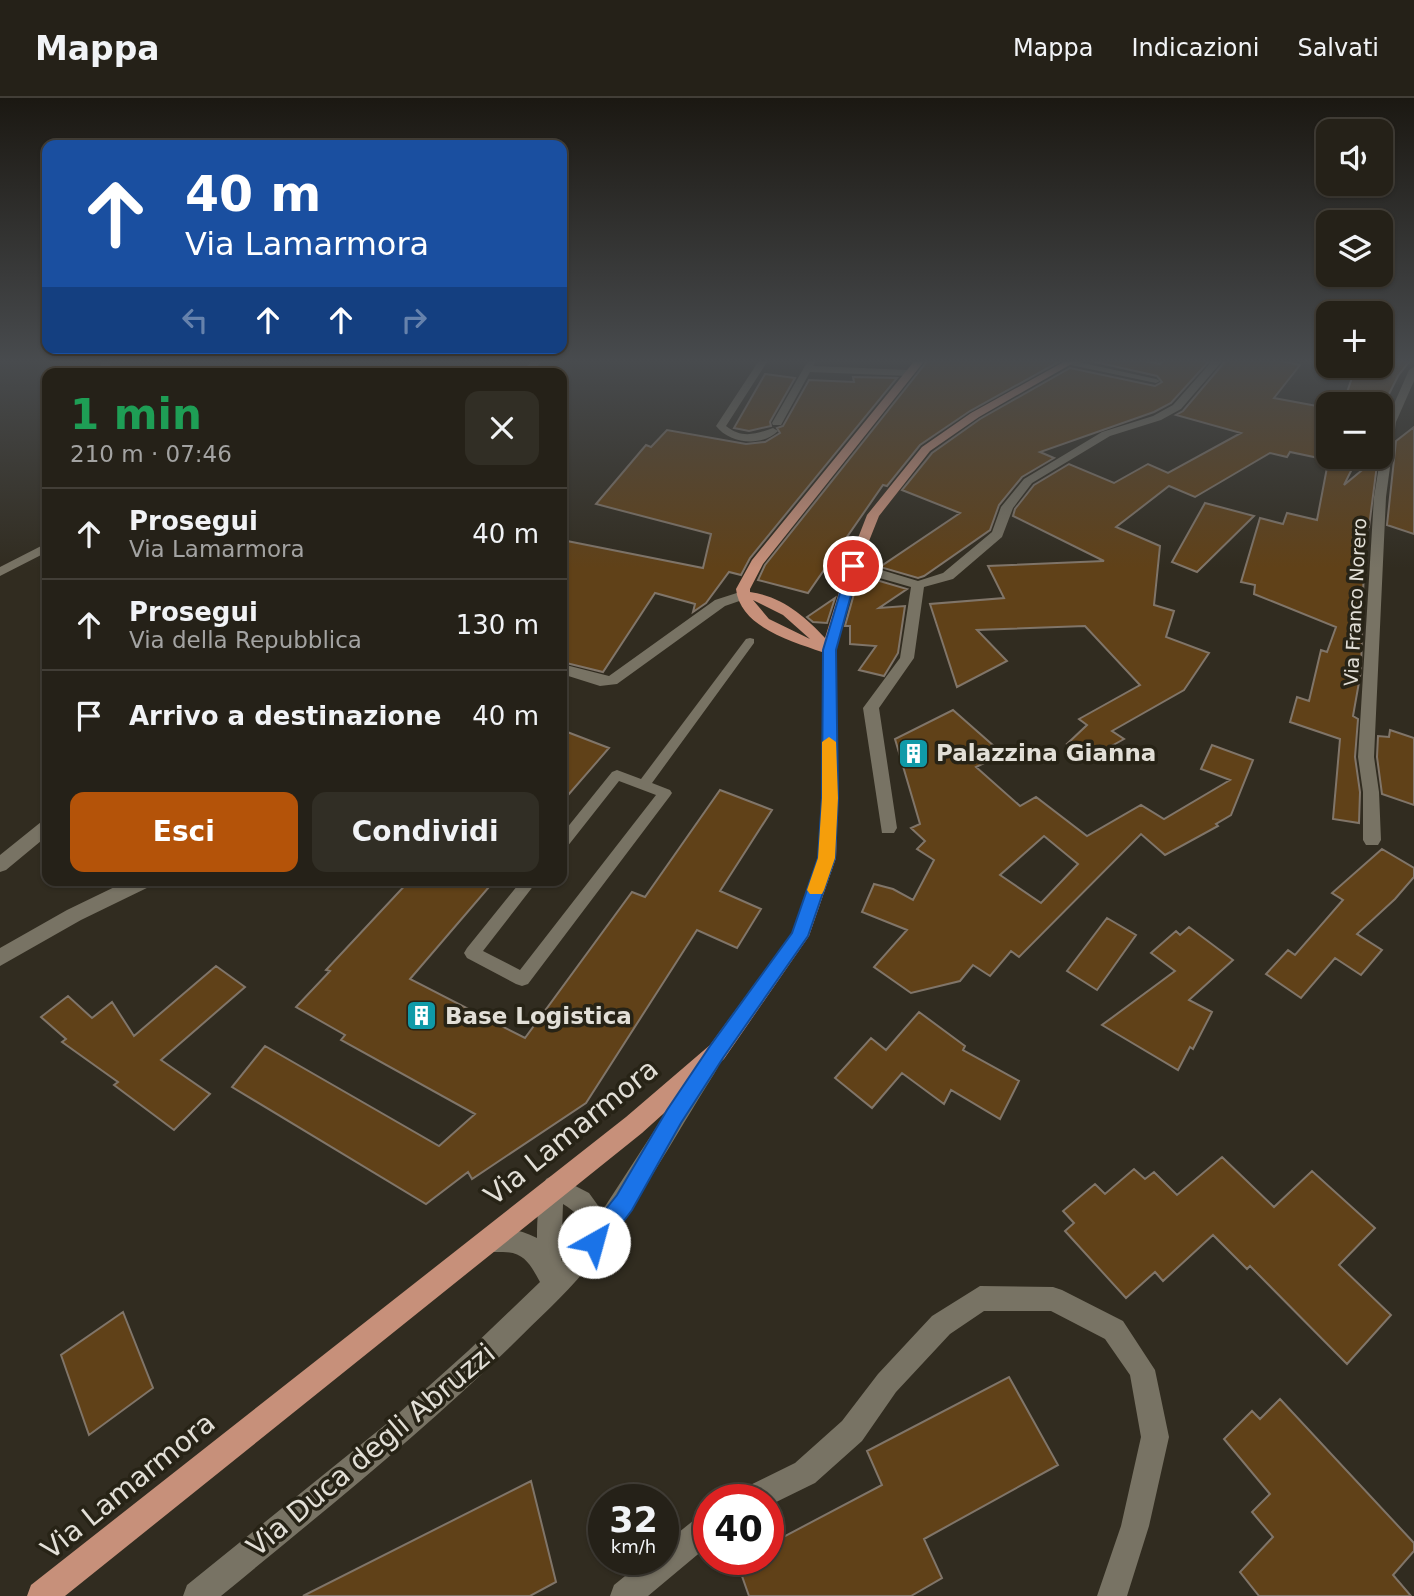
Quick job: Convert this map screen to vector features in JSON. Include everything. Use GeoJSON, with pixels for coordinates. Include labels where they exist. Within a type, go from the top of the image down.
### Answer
{"type":"FeatureCollection","features":[{"type":"Feature","properties":{"kind":"main road"},"geometry":{"type":"LineString","coordinates":[[829,650],[764,622],[751,609],[743,595],[744,583],[864,429]]}},
{"type":"Feature","properties":{"kind":"main road","name":"Via Lamarmora"},"geometry":{"type":"LineString","coordinates":[[42,1596],[634,1125],[717,1052],[800,936],[827,858],[830,798],[829,650],[853,566],[873,515],[926,449],[955,429]]}},
{"type":"Feature","properties":{"kind":"main road"},"geometry":{"type":"LineString","coordinates":[[743,595],[764,598],[774,603],[812,632],[829,650]]}},
{"type":"Feature","properties":{"kind":"street"},"geometry":{"type":"LineString","coordinates":[[723,429],[743,437],[763,437],[773,429]]}},
{"type":"Feature","properties":{"kind":"street"},"geometry":{"type":"LineString","coordinates":[[853,566],[918,585],[948,576],[998,534],[1007,507],[1028,481],[1106,434],[1122,429]]}},
{"type":"Feature","properties":{"kind":"street","name":"Via Franco Norero"},"geometry":{"type":"LineString","coordinates":[[1372,840],[1371,792],[1366,757],[1380,497],[1390,429]]}},
{"type":"Feature","properties":{"kind":"street"},"geometry":{"type":"LineString","coordinates":[[0,572],[42,550]]}},
{"type":"Feature","properties":{"kind":"street"},"geometry":{"type":"LineString","coordinates":[[888,828],[871,708],[907,658],[918,585]]}},
{"type":"Feature","properties":{"kind":"street"},"geometry":{"type":"LineString","coordinates":[[567,671],[600,681],[612,681],[720,603],[743,595]]}},
{"type":"Feature","properties":{"kind":"street"},"geometry":{"type":"LineString","coordinates":[[0,865],[42,831]]}},
{"type":"Feature","properties":{"kind":"street"},"geometry":{"type":"LineString","coordinates":[[0,958],[74,915],[134,886]]}},
{"type":"Feature","properties":{"kind":"street","name":"Via Duca degli Abruzzi"},"geometry":{"type":"LineString","coordinates":[[198,1596],[476,1364],[540,1300],[594,1242],[625,1202],[674,1117],[717,1052]]}},
{"type":"Feature","properties":{"kind":"street"},"geometry":{"type":"LineString","coordinates":[[554,1187],[578,1199],[593,1214],[596,1226],[594,1242]]}},
{"type":"Feature","properties":{"kind":"street","name":"Via Duca degli Abruzzi"},"geometry":{"type":"LineString","coordinates":[[540,1300],[549,1272],[549,1214],[554,1187]]}},
{"type":"Feature","properties":{"kind":"street"},"geometry":{"type":"LineString","coordinates":[[486,1241],[509,1238],[530,1245],[549,1272]]}},
{"type":"Feature","properties":{"kind":"street"},"geometry":{"type":"LineString","coordinates":[[784,1484],[805,1474],[852,1431],[887,1383],[941,1325],[980,1298],[1053,1299],[1114,1330],[1142,1370],[1155,1437],[1135,1526],[1112,1596]]}},
{"type":"Feature","properties":{"kind":"street"},"geometry":{"type":"LineString","coordinates":[[625,1596],[693,1539]]}},
{"type":"Feature","properties":{"kind":"lane"},"geometry":{"type":"LineString","coordinates":[[643,785],[750,641]]}},
{"type":"Feature","properties":{"kind":"lane"},"geometry":{"type":"LineString","coordinates":[[526,886],[472,953],[522,979],[665,793],[617,775],[567,837]]}},
{"type":"Feature","properties":{"kind":"building"},"geometry":{"type":"Polygon","coordinates":[[[778,429],[855,429],[750,558],[741,575],[729,572],[706,603],[693,612],[695,604],[655,593],[603,672],[567,663],[567,541],[703,568],[711,534],[596,504],[646,445],[651,447],[667,430],[746,444],[765,442],[780,433],[778,429]]]}},
{"type":"Feature","properties":{"kind":"building"},"geometry":{"type":"Polygon","coordinates":[[[873,429],[944,429],[920,445],[887,486],[883,485],[808,593],[758,580],[765,565],[873,429]]]}},
{"type":"Feature","properties":{"kind":"building"},"geometry":{"type":"Polygon","coordinates":[[[966,429],[1106,429],[1040,452],[1054,458],[1022,477],[999,505],[990,530],[918,578],[880,567],[960,513],[902,490],[932,453],[966,429]]]}},
{"type":"Feature","properties":{"kind":"building"},"geometry":{"type":"Polygon","coordinates":[[[1226,429],[1316,429],[1316,457],[1290,452],[1287,457],[1270,453],[1195,497],[1169,486],[1116,527],[1160,546],[1154,605],[1174,611],[1166,637],[1209,653],[1184,690],[1112,731],[1124,739],[1088,759],[1067,744],[1087,725],[1079,719],[1140,685],[1085,626],[977,630],[1007,661],[957,687],[930,604],[1004,598],[988,566],[1104,561],[1013,516],[1015,509],[1034,485],[1069,464],[1114,483],[1148,464],[1168,473],[1241,433],[1226,429]]]}},
{"type":"Feature","properties":{"kind":"building"},"geometry":{"type":"Polygon","coordinates":[[[1414,429],[1414,534],[1387,525],[1396,441],[1414,429]]]}},
{"type":"Feature","properties":{"kind":"building"},"geometry":{"type":"Polygon","coordinates":[[[1327,469],[1352,469],[1344,485],[1363,469],[1376,469],[1369,527],[1365,526],[1361,671],[1353,716],[1358,719],[1355,757],[1360,792],[1359,823],[1333,819],[1340,739],[1290,722],[1297,697],[1309,701],[1321,650],[1327,652],[1336,627],[1254,594],[1255,585],[1241,582],[1260,518],[1283,524],[1287,513],[1317,520],[1327,469]]]}},
{"type":"Feature","properties":{"kind":"building"},"geometry":{"type":"Polygon","coordinates":[[[1205,503],[1254,516],[1197,572],[1172,562],[1205,503]]]}},
{"type":"Feature","properties":{"kind":"building"},"geometry":{"type":"Polygon","coordinates":[[[866,577],[907,589],[879,608],[905,606],[898,653],[884,676],[859,670],[876,646],[850,644],[850,626],[845,626],[857,583],[866,577]]]}},
{"type":"Feature","properties":{"kind":"building"},"geometry":{"type":"Polygon","coordinates":[[[835,598],[827,623],[813,622],[807,617],[835,598]]]}},
{"type":"Feature","properties":{"kind":"building"},"geometry":{"type":"Polygon","coordinates":[[[953,710],[1003,754],[976,767],[1020,806],[1036,797],[1087,836],[1141,805],[1164,819],[1230,780],[1201,769],[1212,745],[1253,760],[1231,815],[1216,824],[1218,826],[1165,855],[1141,834],[1019,957],[1011,951],[990,976],[973,965],[960,981],[911,993],[874,967],[907,930],[862,912],[874,884],[893,889],[913,900],[934,860],[917,849],[925,841],[911,828],[920,824],[895,739],[953,710]],[[1044,836],[1000,875],[1041,903],[1078,864],[1044,836]]]}},
{"type":"Feature","properties":{"kind":"building"},"geometry":{"type":"Polygon","coordinates":[[[1390,730],[1414,738],[1414,805],[1382,794],[1377,757],[1378,736],[1389,737],[1390,730]]]}},
{"type":"Feature","properties":{"kind":"building"},"geometry":{"type":"Polygon","coordinates":[[[567,732],[609,748],[567,796],[567,732]]]}},
{"type":"Feature","properties":{"kind":"building"},"geometry":{"type":"Polygon","coordinates":[[[720,790],[772,810],[720,891],[761,909],[737,948],[697,930],[586,1103],[472,1179],[468,1172],[426,1204],[232,1087],[265,1046],[439,1146],[475,1114],[341,1040],[345,1035],[296,1007],[330,971],[326,970],[404,886],[490,886],[410,979],[525,1038],[632,892],[645,897],[720,790]]]}},
{"type":"Feature","properties":{"kind":"building"},"geometry":{"type":"Polygon","coordinates":[[[1382,849],[1414,868],[1414,877],[1395,899],[1357,934],[1382,950],[1361,975],[1335,958],[1301,998],[1266,974],[1288,950],[1295,955],[1343,900],[1332,893],[1382,849]]]}},
{"type":"Feature","properties":{"kind":"building"},"geometry":{"type":"Polygon","coordinates":[[[1107,918],[1136,935],[1097,990],[1067,971],[1107,918]]]}},
{"type":"Feature","properties":{"kind":"building"},"geometry":{"type":"Polygon","coordinates":[[[1189,927],[1233,960],[1189,1000],[1212,1012],[1193,1049],[1190,1047],[1178,1070],[1102,1025],[1175,971],[1151,953],[1176,931],[1180,935],[1189,927]]]}},
{"type":"Feature","properties":{"kind":"building"},"geometry":{"type":"Polygon","coordinates":[[[216,966],[245,987],[161,1060],[210,1094],[174,1130],[114,1085],[118,1082],[62,1042],[66,1039],[41,1017],[68,996],[92,1018],[112,1002],[134,1036],[216,966]]]}},
{"type":"Feature","properties":{"kind":"building"},"geometry":{"type":"Polygon","coordinates":[[[919,1012],[965,1046],[963,1050],[1019,1081],[1000,1119],[951,1090],[944,1104],[902,1073],[872,1108],[835,1078],[871,1038],[886,1050],[919,1012]]]}},
{"type":"Feature","properties":{"kind":"building"},"geometry":{"type":"Polygon","coordinates":[[[1222,1157],[1274,1207],[1312,1171],[1375,1228],[1339,1265],[1391,1315],[1347,1364],[1250,1266],[1247,1269],[1213,1235],[1163,1281],[1155,1272],[1126,1298],[1065,1231],[1074,1223],[1063,1211],[1095,1184],[1105,1194],[1134,1169],[1145,1179],[1154,1172],[1177,1195],[1222,1157]]]}},
{"type":"Feature","properties":{"kind":"building"},"geometry":{"type":"Polygon","coordinates":[[[123,1312],[153,1388],[89,1435],[61,1355],[123,1312]]]}},
{"type":"Feature","properties":{"kind":"building"},"geometry":{"type":"Polygon","coordinates":[[[1009,1377],[1058,1465],[924,1539],[942,1578],[911,1596],[749,1596],[742,1575],[784,1575],[784,1537],[882,1485],[867,1451],[1009,1377]]]}},
{"type":"Feature","properties":{"kind":"building"},"geometry":{"type":"Polygon","coordinates":[[[1280,1399],[1414,1543],[1414,1551],[1393,1575],[1411,1596],[1259,1596],[1240,1572],[1273,1537],[1252,1512],[1270,1494],[1224,1439],[1252,1411],[1260,1419],[1280,1399]]]}},
{"type":"Feature","properties":{"kind":"building"},"geometry":{"type":"Polygon","coordinates":[[[531,1481],[556,1582],[530,1596],[303,1596],[531,1481]]]}},
{"type":"Feature","properties":{"kind":"slow traffic"},"geometry":{"type":"LineString","coordinates":[[816,890],[827,858],[829,742]]}},
{"type":"Feature","properties":{"kind":"place","name":"Palazzina Gianna"},"geometry":{"type":"Point","coordinates":[913,753]}},
{"type":"Feature","properties":{"kind":"place","name":"Base Logistica"},"geometry":{"type":"Point","coordinates":[422,1016]}},
{"type":"Feature","properties":{"kind":"route"},"geometry":{"type":"LineString","coordinates":[[594,1242],[625,1202],[674,1117],[717,1052],[800,936],[827,858],[830,798],[829,650],[853,566]]}}]}
